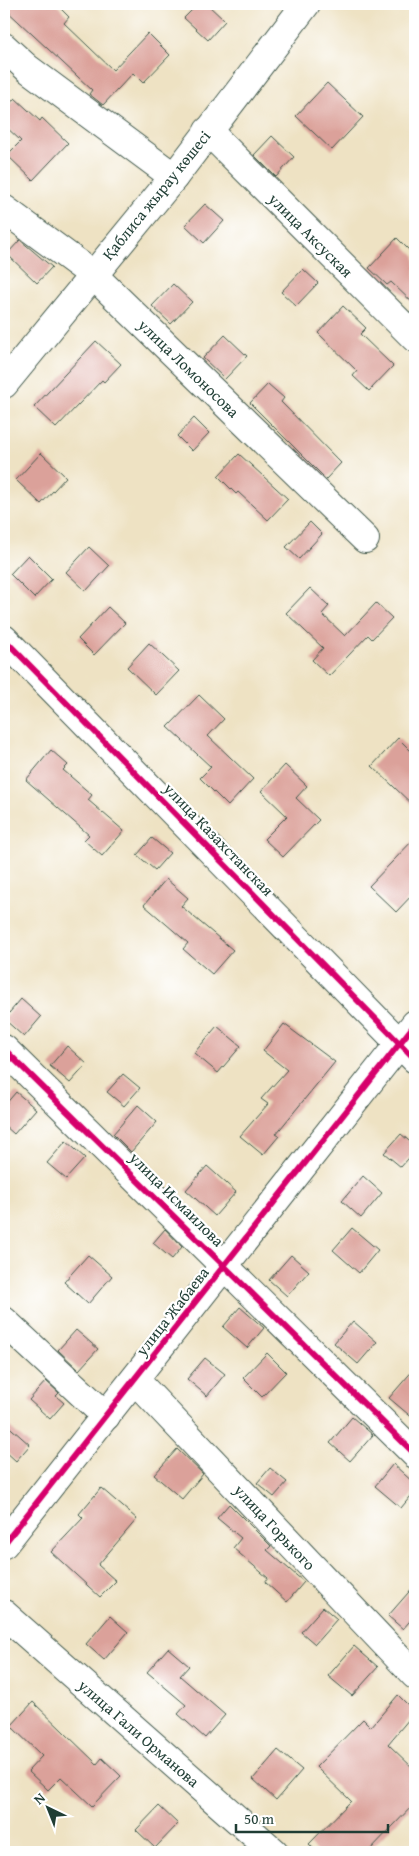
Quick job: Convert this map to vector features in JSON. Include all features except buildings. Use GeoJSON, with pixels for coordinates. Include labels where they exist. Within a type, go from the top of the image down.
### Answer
{"type":"FeatureCollection","features":[{"type":"Feature","properties":{"kind":"street","name":"Қаблиса жырау көшесі"},"geometry":{"type":"LineString","coordinates":[[4,384],[92,274],[174,177],[306,4]]}},
{"type":"Feature","properties":{"kind":"street"},"geometry":{"type":"LineString","coordinates":[[4,47],[27,68],[174,177]]}},
{"type":"Feature","properties":{"kind":"street","name":"улица Аксуская"},"geometry":{"type":"LineString","coordinates":[[208,131],[415,338]]}},
{"type":"Feature","properties":{"kind":"street","name":"улица Ломоносова"},"geometry":{"type":"LineString","coordinates":[[4,209],[92,274],[365,539]]}},
{"type":"Feature","properties":{"kind":"street","name":"улица Казахстанская"},"geometry":{"type":"LineString","coordinates":[[4,638],[410,1042]]}},
{"type":"Feature","properties":{"kind":"street","name":"улица Жабаева"},"geometry":{"type":"LineString","coordinates":[[4,1544],[225,1266],[410,1042]]}},
{"type":"Feature","properties":{"kind":"street","name":"улица Исмаилова"},"geometry":{"type":"LineString","coordinates":[[4,1049],[415,1454]]}},
{"type":"Feature","properties":{"kind":"street"},"geometry":{"type":"LineString","coordinates":[[4,1321],[106,1416]]}},
{"type":"Feature","properties":{"kind":"street","name":"улица Горького"},"geometry":{"type":"LineString","coordinates":[[135,1380],[415,1675]]}},
{"type":"Feature","properties":{"kind":"street","name":"улица Гали Орманова"},"geometry":{"type":"LineString","coordinates":[[4,1614],[274,1852]]}},
{"type":"Feature","properties":{"kind":"cycle path"},"geometry":{"type":"LineString","coordinates":[[4,639],[415,1059]]}},
{"type":"Feature","properties":{"kind":"cycle path"},"geometry":{"type":"LineString","coordinates":[[4,1544],[415,1024]]}},
{"type":"Feature","properties":{"kind":"cycle path"},"geometry":{"type":"LineString","coordinates":[[4,1049],[415,1454]]}}]}
